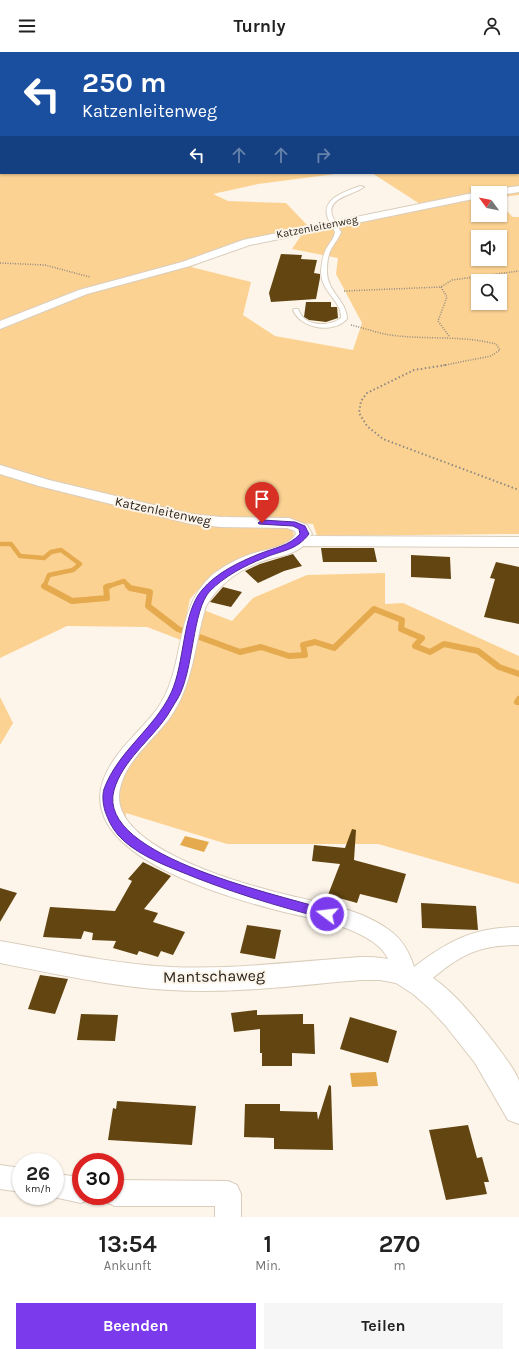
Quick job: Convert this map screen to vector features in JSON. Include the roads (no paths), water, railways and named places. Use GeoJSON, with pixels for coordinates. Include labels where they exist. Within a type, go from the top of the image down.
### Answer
{"type":"FeatureCollection","features":[{"type":"Feature","properties":{"kind":"street"},"geometry":{"type":"LineString","coordinates":[[507,191],[519,189]]}},
{"type":"Feature","properties":{"kind":"street","name":"Katzenleitenweg"},"geometry":{"type":"LineString","coordinates":[[0,325],[65,299],[110,284],[186,264],[247,242],[471,196]]}},
{"type":"Feature","properties":{"kind":"street","name":"Katzenleitenweg"},"geometry":{"type":"LineString","coordinates":[[0,469],[44,483],[191,519],[221,522],[300,525],[304,530],[304,534],[300,541]]}},
{"type":"Feature","properties":{"kind":"street"},"geometry":{"type":"LineString","coordinates":[[519,542],[300,541],[286,549],[249,561],[217,580],[201,598],[192,630],[186,663],[171,702],[130,753],[112,782],[108,797],[113,820],[122,833],[140,847],[189,872],[272,900],[349,921],[377,933],[392,945],[409,977],[431,992],[461,1024],[482,1051],[519,1110]]}},
{"type":"Feature","properties":{"kind":"street"},"geometry":{"type":"LineString","coordinates":[[409,977],[469,942],[497,935],[519,936]]}},
{"type":"Feature","properties":{"kind":"street","name":"Mantschaweg"},"geometry":{"type":"LineString","coordinates":[[0,952],[120,973],[193,979],[248,978],[366,969],[390,970],[409,977]]}},
{"type":"Feature","properties":{"kind":"street"},"geometry":{"type":"LineString","coordinates":[[0,1177],[12,1179]]}},
{"type":"Feature","properties":{"kind":"street"},"geometry":{"type":"LineString","coordinates":[[124,1193],[228,1194],[228,1217]]}},
{"type":"Feature","properties":{"kind":"lane"},"geometry":{"type":"LineString","coordinates":[[296,310],[297,315],[302,320],[334,326],[341,323],[345,316],[329,292],[324,277],[329,249],[337,238],[338,232],[332,224],[329,213],[331,202],[341,195],[362,187]]}},
{"type":"Feature","properties":{"kind":"waterway"},"geometry":{"type":"LineString","coordinates":[[0,544],[11,544],[20,556],[44,558],[51,552],[61,550],[80,564],[73,570],[49,575],[44,586]]}},
{"type":"Feature","properties":{"kind":"waterway"},"geometry":{"type":"LineString","coordinates":[[44,586],[72,601],[107,598],[106,587],[124,581],[129,587]]}},
{"type":"Feature","properties":{"kind":"waterway"},"geometry":{"type":"LineString","coordinates":[[129,587],[150,592],[148,606],[178,629],[240,652],[261,647],[289,656],[305,655],[303,645],[315,642],[334,648],[374,609],[402,620],[401,629],[422,638],[415,646],[430,652],[444,644],[478,651],[499,667],[519,674]]}},
{"type":"Feature","properties":{"kind":"waterway"},"geometry":{"type":"LineString","coordinates":[[519,699],[517,702],[519,702]]}}]}
